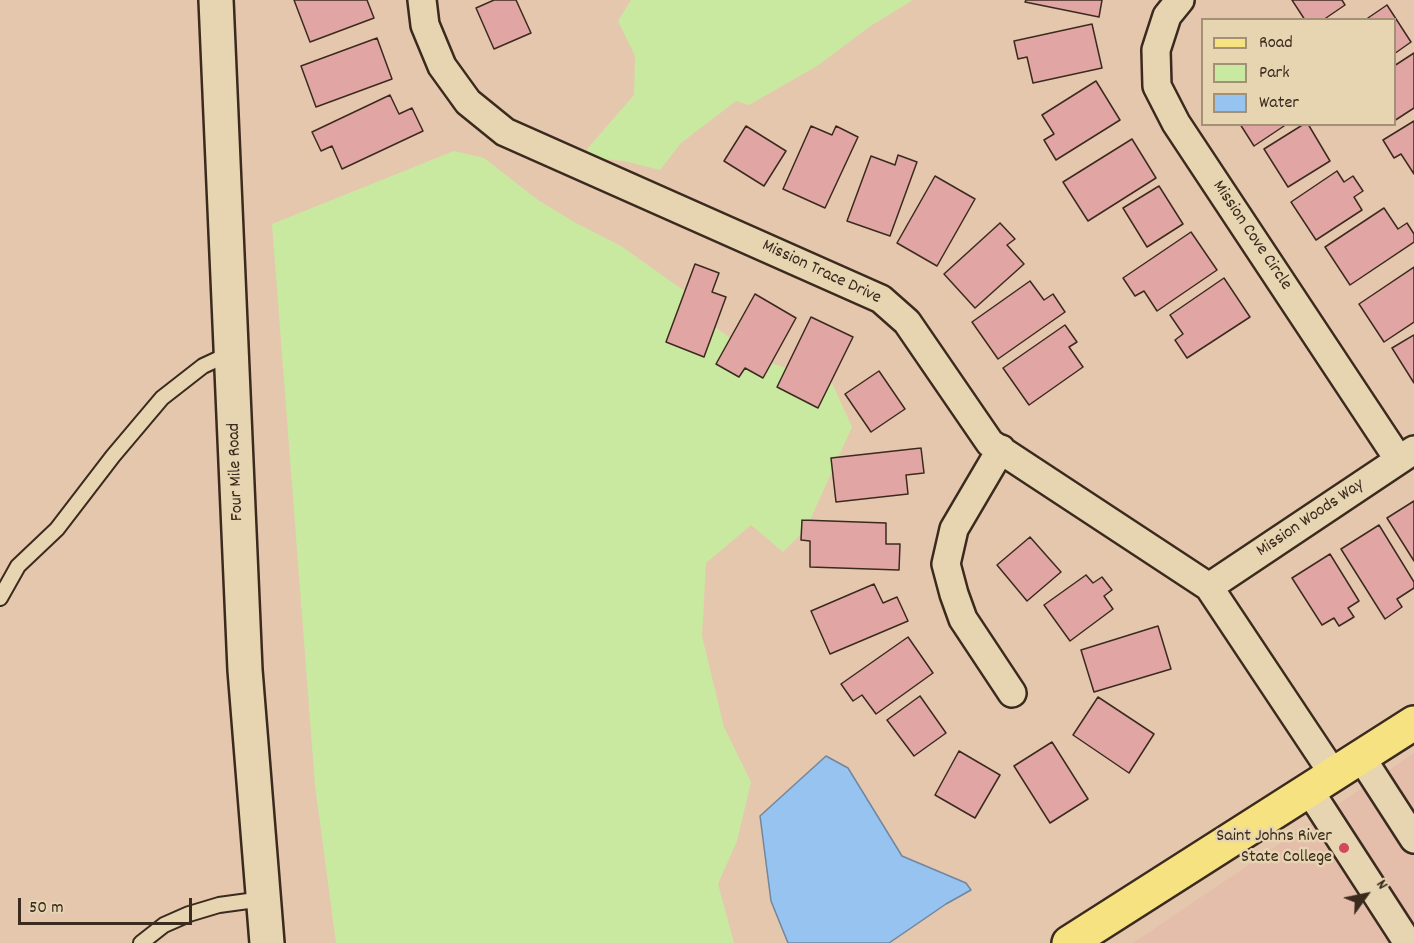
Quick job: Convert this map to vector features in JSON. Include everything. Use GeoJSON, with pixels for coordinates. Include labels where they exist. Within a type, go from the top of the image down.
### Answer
{"type":"FeatureCollection","features":[{"type":"Feature","properties":{"kind":"main road","name":"Four Mile Road"},"geometry":{"type":"LineString","coordinates":[[216,0],[245,670],[267,943]]}},
{"type":"Feature","properties":{"kind":"main road"},"geometry":{"type":"LineString","coordinates":[[1069,943],[1414,723]]}},
{"type":"Feature","properties":{"kind":"street","name":"Mission Trace Drive"},"geometry":{"type":"LineString","coordinates":[[422,0],[425,25],[442,66],[468,102],[505,132],[881,299],[907,322],[990,442],[1209,587]]}},
{"type":"Feature","properties":{"kind":"street","name":"Mission Cove Circle"},"geometry":{"type":"LineString","coordinates":[[1180,0],[1167,16],[1156,50],[1157,86],[1176,123],[1407,455]]}},
{"type":"Feature","properties":{"kind":"street"},"geometry":{"type":"LineString","coordinates":[[1000,449],[954,529],[946,564],[963,619],[1012,693]]}},
{"type":"Feature","properties":{"kind":"street","name":"Mission Woods Way"},"geometry":{"type":"LineString","coordinates":[[1209,587],[1407,455]]}},
{"type":"Feature","properties":{"kind":"street"},"geometry":{"type":"LineString","coordinates":[[1209,587],[1322,783],[1408,943]]}},
{"type":"Feature","properties":{"kind":"street"},"geometry":{"type":"LineString","coordinates":[[1361,757],[1414,839]]}},
{"type":"Feature","properties":{"kind":"lane"},"geometry":{"type":"LineString","coordinates":[[0,598],[18,566],[57,529],[113,456],[162,398],[203,366],[231,353]]}},
{"type":"Feature","properties":{"kind":"lane"},"geometry":{"type":"LineString","coordinates":[[141,943],[164,926],[189,914],[219,905],[263,899]]}},
{"type":"Feature","properties":{"kind":"shaded area","name":"Saint Johns River State College"},"geometry":{"type":"Polygon","coordinates":[[[1414,753],[1414,943],[1133,943],[1414,753]]]}},
{"type":"Feature","properties":{"kind":"green space"},"geometry":{"type":"Polygon","coordinates":[[[631,0],[913,0],[872,25],[817,66],[749,105],[736,101],[681,143],[660,170],[625,161],[591,158],[587,149],[634,95],[635,56],[618,21],[631,0]]]}},
{"type":"Feature","properties":{"kind":"green space"},"geometry":{"type":"Polygon","coordinates":[[[454,151],[484,158],[538,200],[621,246],[683,290],[714,326],[756,358],[832,383],[852,427],[806,529],[783,552],[751,525],[706,563],[702,636],[724,727],[751,782],[737,841],[718,884],[734,943],[336,943],[315,785],[272,224],[454,151]]]}},
{"type":"Feature","properties":{"kind":"water"},"geometry":{"type":"Polygon","coordinates":[[[826,756],[848,768],[902,856],[966,883],[971,890],[946,904],[889,943],[788,943],[771,901],[760,816],[826,756]]]}},
{"type":"Feature","properties":{"kind":"building"},"geometry":{"type":"Polygon","coordinates":[[[294,0],[367,0],[374,18],[310,42],[294,0]]]}},
{"type":"Feature","properties":{"kind":"building"},"geometry":{"type":"Polygon","coordinates":[[[494,0],[516,0],[531,33],[494,49],[476,8],[494,0]]]}},
{"type":"Feature","properties":{"kind":"building"},"geometry":{"type":"Polygon","coordinates":[[[1026,0],[1102,0],[1099,17],[1025,2],[1026,0]]]}},
{"type":"Feature","properties":{"kind":"building"},"geometry":{"type":"Polygon","coordinates":[[[1292,0],[1342,0],[1345,5],[1326,18],[1304,18],[1292,0]]]}},
{"type":"Feature","properties":{"kind":"building"},"geometry":{"type":"Polygon","coordinates":[[[1387,5],[1395,18],[1368,18],[1387,5]]]}},
{"type":"Feature","properties":{"kind":"building"},"geometry":{"type":"Polygon","coordinates":[[[1396,19],[1411,42],[1396,53],[1396,19]]]}},
{"type":"Feature","properties":{"kind":"building"},"geometry":{"type":"Polygon","coordinates":[[[1092,24],[1102,68],[1033,83],[1027,57],[1018,59],[1014,41],[1092,24]]]}},
{"type":"Feature","properties":{"kind":"building"},"geometry":{"type":"Polygon","coordinates":[[[377,38],[392,79],[316,107],[301,66],[377,38]]]}},
{"type":"Feature","properties":{"kind":"building"},"geometry":{"type":"Polygon","coordinates":[[[1414,53],[1414,108],[1396,120],[1396,65],[1414,53]]]}},
{"type":"Feature","properties":{"kind":"building"},"geometry":{"type":"Polygon","coordinates":[[[1096,81],[1120,120],[1056,160],[1044,140],[1054,134],[1042,115],[1096,81]]]}},
{"type":"Feature","properties":{"kind":"building"},"geometry":{"type":"Polygon","coordinates":[[[390,95],[399,114],[412,108],[423,131],[342,169],[332,146],[321,151],[312,132],[390,95]]]}},
{"type":"Feature","properties":{"kind":"building"},"geometry":{"type":"Polygon","coordinates":[[[1414,121],[1414,174],[1401,154],[1394,158],[1383,140],[1414,121]]]}},
{"type":"Feature","properties":{"kind":"building"},"geometry":{"type":"Polygon","coordinates":[[[746,126],[786,151],[764,186],[724,161],[746,126]]]}},
{"type":"Feature","properties":{"kind":"building"},"geometry":{"type":"Polygon","coordinates":[[[811,126],[832,135],[836,126],[858,137],[825,208],[783,189],[811,126]]]}},
{"type":"Feature","properties":{"kind":"building"},"geometry":{"type":"Polygon","coordinates":[[[1241,126],[1284,126],[1254,146],[1241,126]]]}},
{"type":"Feature","properties":{"kind":"building"},"geometry":{"type":"Polygon","coordinates":[[[1301,126],[1309,126],[1330,161],[1288,187],[1264,149],[1301,126]]]}},
{"type":"Feature","properties":{"kind":"building"},"geometry":{"type":"Polygon","coordinates":[[[1132,139],[1156,178],[1088,221],[1063,182],[1132,139]]]}},
{"type":"Feature","properties":{"kind":"building"},"geometry":{"type":"Polygon","coordinates":[[[898,155],[917,162],[890,236],[847,221],[871,156],[895,165],[898,155]]]}},
{"type":"Feature","properties":{"kind":"building"},"geometry":{"type":"Polygon","coordinates":[[[1337,171],[1344,182],[1353,176],[1363,191],[1354,197],[1362,210],[1316,240],[1291,202],[1337,171]]]}},
{"type":"Feature","properties":{"kind":"building"},"geometry":{"type":"Polygon","coordinates":[[[935,176],[975,199],[937,266],[897,243],[935,176]]]}},
{"type":"Feature","properties":{"kind":"building"},"geometry":{"type":"Polygon","coordinates":[[[1159,186],[1183,224],[1147,247],[1123,208],[1159,186]]]}},
{"type":"Feature","properties":{"kind":"building"},"geometry":{"type":"Polygon","coordinates":[[[1384,208],[1398,229],[1407,223],[1414,234],[1414,242],[1350,285],[1325,247],[1384,208]]]}},
{"type":"Feature","properties":{"kind":"building"},"geometry":{"type":"Polygon","coordinates":[[[1000,223],[1015,239],[1007,245],[1024,264],[975,308],[944,274],[1000,223]]]}},
{"type":"Feature","properties":{"kind":"building"},"geometry":{"type":"Polygon","coordinates":[[[1191,232],[1217,270],[1157,311],[1144,291],[1135,296],[1123,278],[1191,232]]]}},
{"type":"Feature","properties":{"kind":"building"},"geometry":{"type":"Polygon","coordinates":[[[695,264],[719,273],[712,292],[726,297],[704,357],[666,342],[695,264]]]}},
{"type":"Feature","properties":{"kind":"building"},"geometry":{"type":"Polygon","coordinates":[[[1414,267],[1414,322],[1384,342],[1359,304],[1414,267]]]}},
{"type":"Feature","properties":{"kind":"building"},"geometry":{"type":"Polygon","coordinates":[[[1224,278],[1250,317],[1187,358],[1175,340],[1183,334],[1170,315],[1224,278]]]}},
{"type":"Feature","properties":{"kind":"building"},"geometry":{"type":"Polygon","coordinates":[[[1030,281],[1044,300],[1053,294],[1065,312],[998,359],[972,322],[1030,281]]]}},
{"type":"Feature","properties":{"kind":"building"},"geometry":{"type":"Polygon","coordinates":[[[755,294],[796,318],[763,378],[745,368],[739,377],[716,364],[755,294]]]}},
{"type":"Feature","properties":{"kind":"building"},"geometry":{"type":"Polygon","coordinates":[[[811,317],[853,337],[818,408],[777,387],[811,317]]]}},
{"type":"Feature","properties":{"kind":"building"},"geometry":{"type":"Polygon","coordinates":[[[1065,325],[1077,342],[1069,347],[1083,367],[1029,405],[1003,368],[1065,325]]]}},
{"type":"Feature","properties":{"kind":"building"},"geometry":{"type":"Polygon","coordinates":[[[1414,335],[1414,383],[1392,348],[1414,335]]]}},
{"type":"Feature","properties":{"kind":"building"},"geometry":{"type":"Polygon","coordinates":[[[879,371],[905,409],[871,432],[845,394],[879,371]]]}},
{"type":"Feature","properties":{"kind":"building"},"geometry":{"type":"Polygon","coordinates":[[[921,448],[924,473],[906,475],[908,494],[836,502],[831,458],[921,448]]]}},
{"type":"Feature","properties":{"kind":"building"},"geometry":{"type":"Polygon","coordinates":[[[1414,501],[1414,561],[1387,518],[1414,501]]]}},
{"type":"Feature","properties":{"kind":"building"},"geometry":{"type":"Polygon","coordinates":[[[802,520],[886,523],[886,544],[900,544],[899,570],[810,567],[810,541],[801,540],[802,520]]]}},
{"type":"Feature","properties":{"kind":"building"},"geometry":{"type":"Polygon","coordinates":[[[1379,525],[1414,582],[1414,588],[1397,599],[1402,607],[1385,619],[1341,549],[1379,525]]]}},
{"type":"Feature","properties":{"kind":"building"},"geometry":{"type":"Polygon","coordinates":[[[1030,537],[1061,572],[1027,601],[997,565],[1030,537]]]}},
{"type":"Feature","properties":{"kind":"building"},"geometry":{"type":"Polygon","coordinates":[[[1330,554],[1359,601],[1348,608],[1354,617],[1339,626],[1334,618],[1322,625],[1292,578],[1330,554]]]}},
{"type":"Feature","properties":{"kind":"building"},"geometry":{"type":"Polygon","coordinates":[[[1086,575],[1093,583],[1102,577],[1112,590],[1104,596],[1113,609],[1070,641],[1044,605],[1086,575]]]}},
{"type":"Feature","properties":{"kind":"building"},"geometry":{"type":"Polygon","coordinates":[[[874,584],[883,603],[897,597],[908,621],[830,654],[811,611],[874,584]]]}},
{"type":"Feature","properties":{"kind":"building"},"geometry":{"type":"Polygon","coordinates":[[[1158,626],[1171,669],[1094,692],[1081,650],[1158,626]]]}},
{"type":"Feature","properties":{"kind":"building"},"geometry":{"type":"Polygon","coordinates":[[[908,637],[933,673],[876,714],[862,695],[853,701],[841,684],[908,637]]]}},
{"type":"Feature","properties":{"kind":"building"},"geometry":{"type":"Polygon","coordinates":[[[920,696],[946,733],[914,756],[887,720],[920,696]]]}},
{"type":"Feature","properties":{"kind":"building"},"geometry":{"type":"Polygon","coordinates":[[[1098,697],[1154,734],[1129,773],[1073,735],[1098,697]]]}},
{"type":"Feature","properties":{"kind":"building"},"geometry":{"type":"Polygon","coordinates":[[[1052,742],[1088,799],[1050,823],[1014,766],[1052,742]]]}},
{"type":"Feature","properties":{"kind":"building"},"geometry":{"type":"Polygon","coordinates":[[[959,751],[1000,775],[975,818],[935,795],[959,751]]]}},
{"type":"Feature","properties":{"kind":"place","name":"Saint Johns River State College"},"geometry":{"type":"Point","coordinates":[1344,848]}}]}
